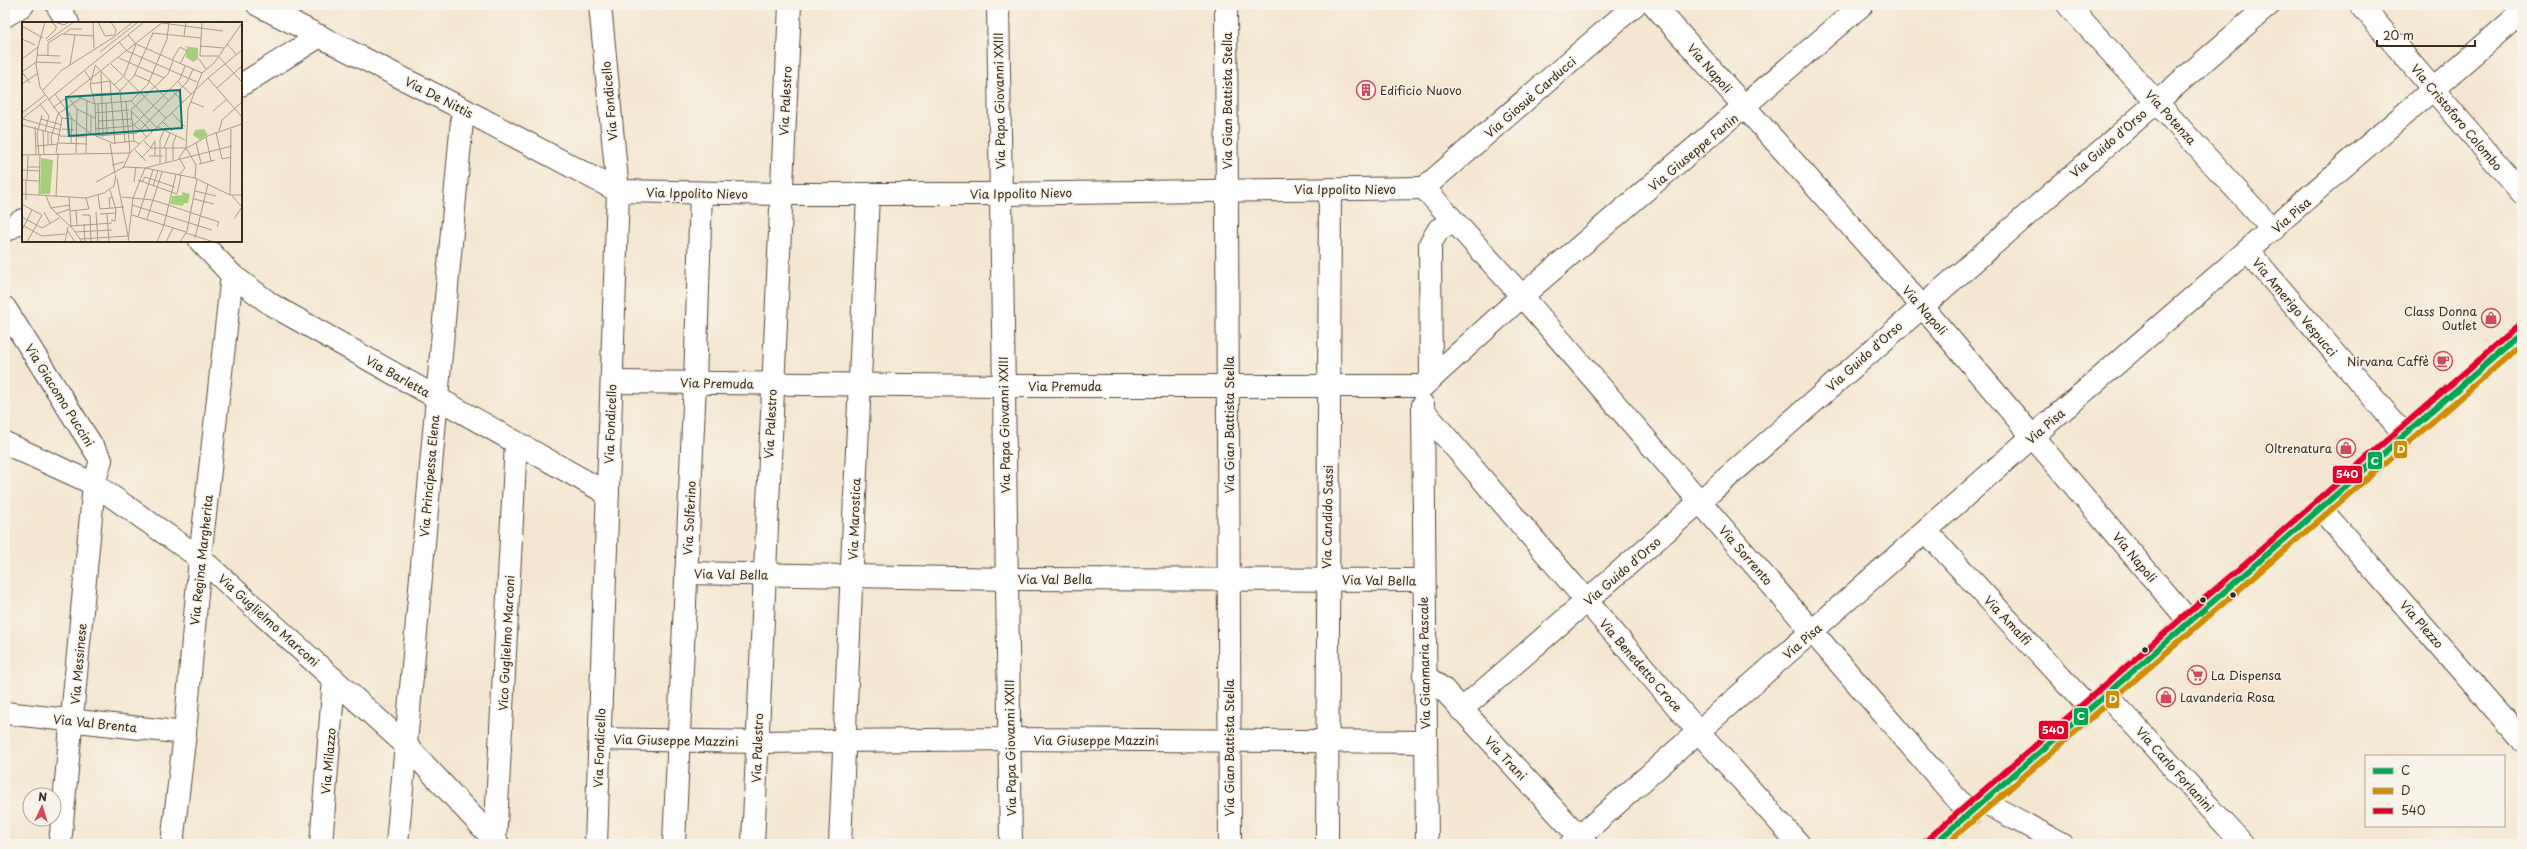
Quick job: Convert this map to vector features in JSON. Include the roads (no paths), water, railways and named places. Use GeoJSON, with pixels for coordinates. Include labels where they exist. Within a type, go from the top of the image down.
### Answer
{"type":"FeatureCollection","features":[{"type":"Feature","properties":{"kind":"street"},"geometry":{"type":"LineString","coordinates":[[5,16],[23,5]]}},
{"type":"Feature","properties":{"kind":"street"},"geometry":{"type":"LineString","coordinates":[[57,5],[67,22]]}},
{"type":"Feature","properties":{"kind":"street","name":"Via De Nittis"},"geometry":{"type":"LineString","coordinates":[[258,5],[463,109],[618,191]]}},
{"type":"Feature","properties":{"kind":"street","name":"Via Fondicello"},"geometry":{"type":"LineString","coordinates":[[596,844],[618,191],[600,5]]}},
{"type":"Feature","properties":{"kind":"street","name":"Via Palestro"},"geometry":{"type":"LineString","coordinates":[[753,844],[763,575],[790,5]]}},
{"type":"Feature","properties":{"kind":"street","name":"Via Papa Giovanni XXIII"},"geometry":{"type":"LineString","coordinates":[[998,5],[1011,844]]}},
{"type":"Feature","properties":{"kind":"street","name":"Via Gian Battista Stella"},"geometry":{"type":"LineString","coordinates":[[1226,5],[1229,579],[1228,741],[1230,844]]}},
{"type":"Feature","properties":{"kind":"street","name":"Via Giosuè Carducci"},"geometry":{"type":"LineString","coordinates":[[1424,188],[1635,5]]}},
{"type":"Feature","properties":{"kind":"street","name":"Via Napoli"},"geometry":{"type":"LineString","coordinates":[[1654,5],[1922,305],[2189,621]]}},
{"type":"Feature","properties":{"kind":"street","name":"Via Giuseppe Fanin"},"geometry":{"type":"LineString","coordinates":[[1427,382],[1522,296],[1745,108],[1862,5]]}},
{"type":"Feature","properties":{"kind":"street","name":"Via Potenza"},"geometry":{"type":"LineString","coordinates":[[2068,5],[2273,230]]}},
{"type":"Feature","properties":{"kind":"street","name":"Via Guido d'Orso"},"geometry":{"type":"LineString","coordinates":[[1461,710],[1701,503],[1922,305],[2269,5]]}},
{"type":"Feature","properties":{"kind":"street","name":"Via Cristoforo Colombo"},"geometry":{"type":"LineString","coordinates":[[2361,5],[2522,193]]}},
{"type":"Feature","properties":{"kind":"street","name":"Via Pisa"},"geometry":{"type":"LineString","coordinates":[[1579,842],[1698,731],[1812,633],[2033,436],[2273,230],[2522,12]]}},
{"type":"Feature","properties":{"kind":"street"},"geometry":{"type":"LineString","coordinates":[[242,84],[320,36]]}},
{"type":"Feature","properties":{"kind":"street","name":"Via Principessa Elena"},"geometry":{"type":"LineString","coordinates":[[397,844],[463,109]]}},
{"type":"Feature","properties":{"kind":"street","name":"Via Ippolito Nievo"},"geometry":{"type":"LineString","coordinates":[[618,191],[781,194],[1000,194],[1227,189],[1424,188]]}},
{"type":"Feature","properties":{"kind":"street","name":"Via Sorrento"},"geometry":{"type":"LineString","coordinates":[[1424,188],[1522,296],[1812,633],[1977,808]]}},
{"type":"Feature","properties":{"kind":"street","name":"Via Candido Sassi"},"geometry":{"type":"LineString","coordinates":[[1327,844],[1326,741],[1330,189]]}},
{"type":"Feature","properties":{"kind":"street","name":"Via Solferino"},"geometry":{"type":"LineString","coordinates":[[674,844],[680,740],[695,383],[701,192]]}},
{"type":"Feature","properties":{"kind":"street","name":"Via Marostica"},"geometry":{"type":"LineString","coordinates":[[840,844],[868,194]]}},
{"type":"Feature","properties":{"kind":"street"},"geometry":{"type":"LineString","coordinates":[[5,231],[22,221]]}},
{"type":"Feature","properties":{"kind":"street","name":"Via Gianmaria Pascale"},"geometry":{"type":"LineString","coordinates":[[1428,844],[1424,675],[1422,410],[1427,382],[1430,244],[1438,229],[1456,222]]}},
{"type":"Feature","properties":{"kind":"street","name":"Via Barletta"},"geometry":{"type":"LineString","coordinates":[[201,242],[232,275],[272,305],[608,494]]}},
{"type":"Feature","properties":{"kind":"street","name":"Via Amerigo Vespucci"},"geometry":{"type":"LineString","coordinates":[[2248,251],[2405,435]]}},
{"type":"Feature","properties":{"kind":"street","name":"Via Regina Margherita"},"geometry":{"type":"LineString","coordinates":[[172,844],[185,733],[200,558],[232,275]]}},
{"type":"Feature","properties":{"kind":"street","name":"Via Giacomo Puccini"},"geometry":{"type":"LineString","coordinates":[[5,308],[101,460],[94,484]]}},
{"type":"Feature","properties":{"kind":"street"},"geometry":{"type":"LineString","coordinates":[[1934,844],[1977,808],[2189,621],[2321,509],[2522,334]]}},
{"type":"Feature","properties":{"kind":"street","name":"Via Premuda"},"geometry":{"type":"LineString","coordinates":[[612,382],[1003,386],[1228,385],[1328,387],[1427,382]]}},
{"type":"Feature","properties":{"kind":"street","name":"Via Benedetto Croce"},"geometry":{"type":"LineString","coordinates":[[1422,410],[1698,731],[1799,844]]}},
{"type":"Feature","properties":{"kind":"street","name":"Via Guglielmo Marconi"},"geometry":{"type":"LineString","coordinates":[[5,443],[94,484],[200,558],[406,745],[497,843]]}},
{"type":"Feature","properties":{"kind":"street","name":"Vico Guglielmo Marconi"},"geometry":{"type":"LineString","coordinates":[[497,843],[516,443]]}},
{"type":"Feature","properties":{"kind":"street","name":"Via Messinese"},"geometry":{"type":"LineString","coordinates":[[60,844],[73,720],[94,484]]}},
{"type":"Feature","properties":{"kind":"street","name":"Via Plezzo"},"geometry":{"type":"LineString","coordinates":[[2321,509],[2522,740]]}},
{"type":"Feature","properties":{"kind":"street","name":"Via Amalfi"},"geometry":{"type":"LineString","coordinates":[[1926,531],[2090,709]]}},
{"type":"Feature","properties":{"kind":"street","name":"Via Val Bella"},"geometry":{"type":"LineString","coordinates":[[686,573],[1008,579],[1423,580]]}},
{"type":"Feature","properties":{"kind":"street","name":"Via Trani"},"geometry":{"type":"LineString","coordinates":[[1424,675],[1443,689],[1579,842]]}},
{"type":"Feature","properties":{"kind":"street","name":"Via Milazzo"},"geometry":{"type":"LineString","coordinates":[[321,844],[334,679]]}},
{"type":"Feature","properties":{"kind":"street","name":"Via Carlo Forlanini"},"geometry":{"type":"LineString","coordinates":[[2106,694],[2243,844]]}},
{"type":"Feature","properties":{"kind":"street","name":"Via Val Brenta"},"geometry":{"type":"LineString","coordinates":[[5,713],[185,733]]}},
{"type":"Feature","properties":{"kind":"street","name":"Via Giuseppe Mazzini"},"geometry":{"type":"LineString","coordinates":[[600,739],[757,742],[1010,739],[1425,742]]}},
{"type":"Feature","properties":{"kind":"street"},"geometry":{"type":"LineString","coordinates":[[1977,808],[2062,844]]}},
{"type":"Feature","properties":{"kind":"place","name":"Edificio Nuovo"},"geometry":{"type":"Point","coordinates":[1366,90]}},
{"type":"Feature","properties":{"kind":"place","name":"Class Donna Outlet"},"geometry":{"type":"Point","coordinates":[2491,318]}},
{"type":"Feature","properties":{"kind":"place","name":"Nirvana Caffè"},"geometry":{"type":"Point","coordinates":[2443,361]}},
{"type":"Feature","properties":{"kind":"place","name":"Oltrenatura"},"geometry":{"type":"Point","coordinates":[2346,448]}},
{"type":"Feature","properties":{"kind":"place","name":"La Dispensa"},"geometry":{"type":"Point","coordinates":[2197,675]}},
{"type":"Feature","properties":{"kind":"place","name":"Lavanderia Rosa"},"geometry":{"type":"Point","coordinates":[2166,697]}}]}
